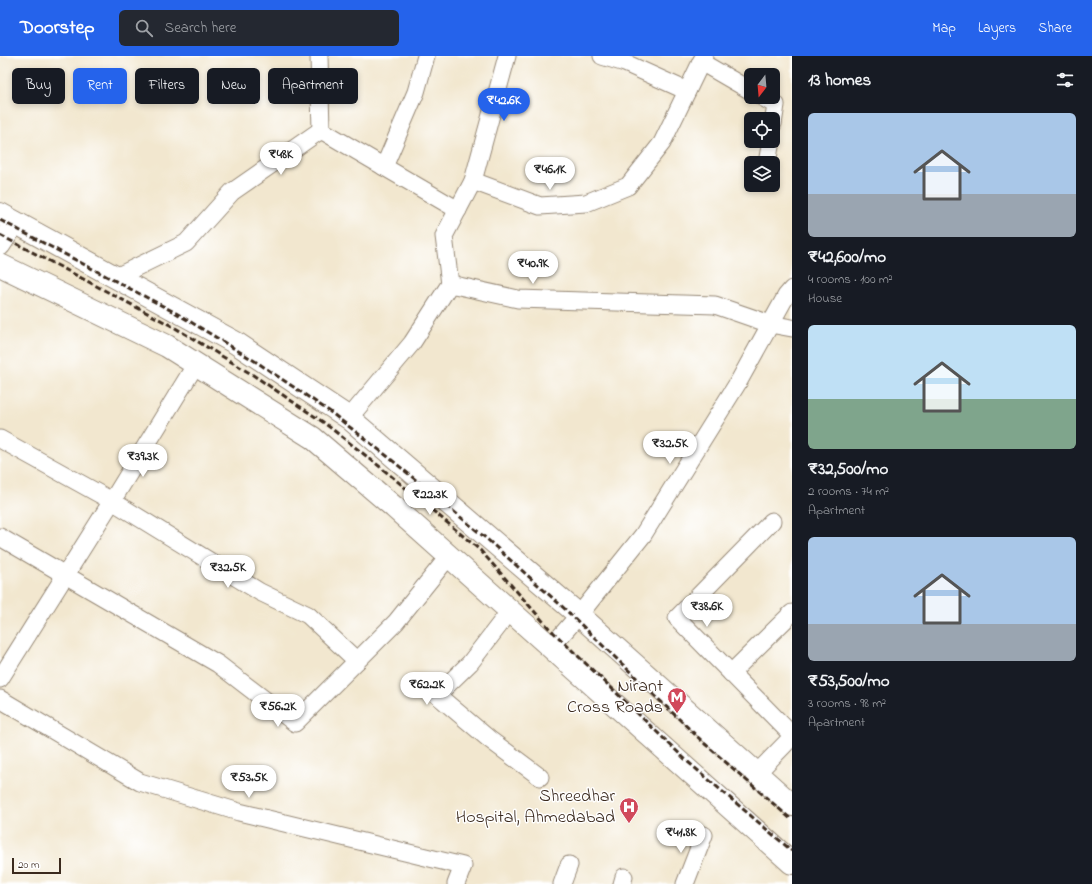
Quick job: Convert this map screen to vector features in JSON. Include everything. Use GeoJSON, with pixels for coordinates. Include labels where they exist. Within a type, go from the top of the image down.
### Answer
{"type":"FeatureCollection","features":[{"type":"Feature","properties":{"kind":"main road"},"geometry":{"type":"LineString","coordinates":[[8,218],[236,343],[349,418],[579,615],[792,805]]}},
{"type":"Feature","properties":{"kind":"main road"},"geometry":{"type":"LineString","coordinates":[[0,265],[167,346],[313,438],[394,507],[792,863]]}},
{"type":"Feature","properties":{"kind":"street"},"geometry":{"type":"LineString","coordinates":[[319,56],[320,130]]}},
{"type":"Feature","properties":{"kind":"street"},"geometry":{"type":"LineString","coordinates":[[384,167],[416,92],[426,56]]}},
{"type":"Feature","properties":{"kind":"street"},"geometry":{"type":"LineString","coordinates":[[349,418],[412,343],[450,284],[444,236],[473,181],[507,56]]}},
{"type":"Feature","properties":{"kind":"street"},"geometry":{"type":"LineString","coordinates":[[602,56],[625,63],[687,91]]}},
{"type":"Feature","properties":{"kind":"street"},"geometry":{"type":"LineString","coordinates":[[473,181],[540,206],[586,203],[628,186],[662,142],[703,59],[744,86]]}},
{"type":"Feature","properties":{"kind":"street"},"geometry":{"type":"LineString","coordinates":[[320,130],[458,210]]}},
{"type":"Feature","properties":{"kind":"street"},"geometry":{"type":"LineString","coordinates":[[116,277],[186,243],[232,192],[320,130]]}},
{"type":"Feature","properties":{"kind":"street"},"geometry":{"type":"LineString","coordinates":[[0,245],[8,218]]}},
{"type":"Feature","properties":{"kind":"street"},"geometry":{"type":"LineString","coordinates":[[450,284],[518,299],[715,305],[770,324],[792,328]]}},
{"type":"Feature","properties":{"kind":"street"},"geometry":{"type":"LineString","coordinates":[[551,647],[579,615],[643,535],[739,381],[786,296],[792,289]]}},
{"type":"Feature","properties":{"kind":"street"},"geometry":{"type":"LineString","coordinates":[[0,679],[66,576],[196,364]]}},
{"type":"Feature","properties":{"kind":"street"},"geometry":{"type":"LineString","coordinates":[[0,439],[112,501],[260,592],[308,615],[357,661]]}},
{"type":"Feature","properties":{"kind":"street"},"geometry":{"type":"LineString","coordinates":[[756,774],[792,736],[677,618],[772,521]]}},
{"type":"Feature","properties":{"kind":"street"},"geometry":{"type":"LineString","coordinates":[[0,537],[218,664],[295,723],[396,622],[449,556]]}},
{"type":"Feature","properties":{"kind":"street"},"geometry":{"type":"LineString","coordinates":[[510,611],[470,663],[437,695],[488,739],[540,777]]}},
{"type":"Feature","properties":{"kind":"street"},"geometry":{"type":"LineString","coordinates":[[731,673],[792,613]]}},
{"type":"Feature","properties":{"kind":"street"},"geometry":{"type":"LineString","coordinates":[[0,699],[140,782],[239,812],[463,866],[456,884]]}},
{"type":"Feature","properties":{"kind":"street"},"geometry":{"type":"LineString","coordinates":[[685,884],[704,835]]}},
{"type":"Feature","properties":{"kind":"street"},"geometry":{"type":"LineString","coordinates":[[562,884],[569,865]]}},
{"type":"Feature","properties":{"kind":"railway"},"geometry":{"type":"LineString","coordinates":[[0,220],[176,313],[258,363],[329,411],[387,456],[488,540],[566,610],[705,744],[792,820]]}},
{"type":"Feature","properties":{"kind":"railway"},"geometry":{"type":"LineString","coordinates":[[0,235],[172,326],[253,375],[323,422],[379,466],[480,550],[549,628],[688,762],[792,851]]}},
{"type":"Feature","properties":{"kind":"place","name":"Nirant Cross Roads"},"geometry":{"type":"Point","coordinates":[677,714]}},
{"type":"Feature","properties":{"kind":"place","name":"Shreedhar Hospital, Ahmedabad"},"geometry":{"type":"Point","coordinates":[629,824]}}]}
